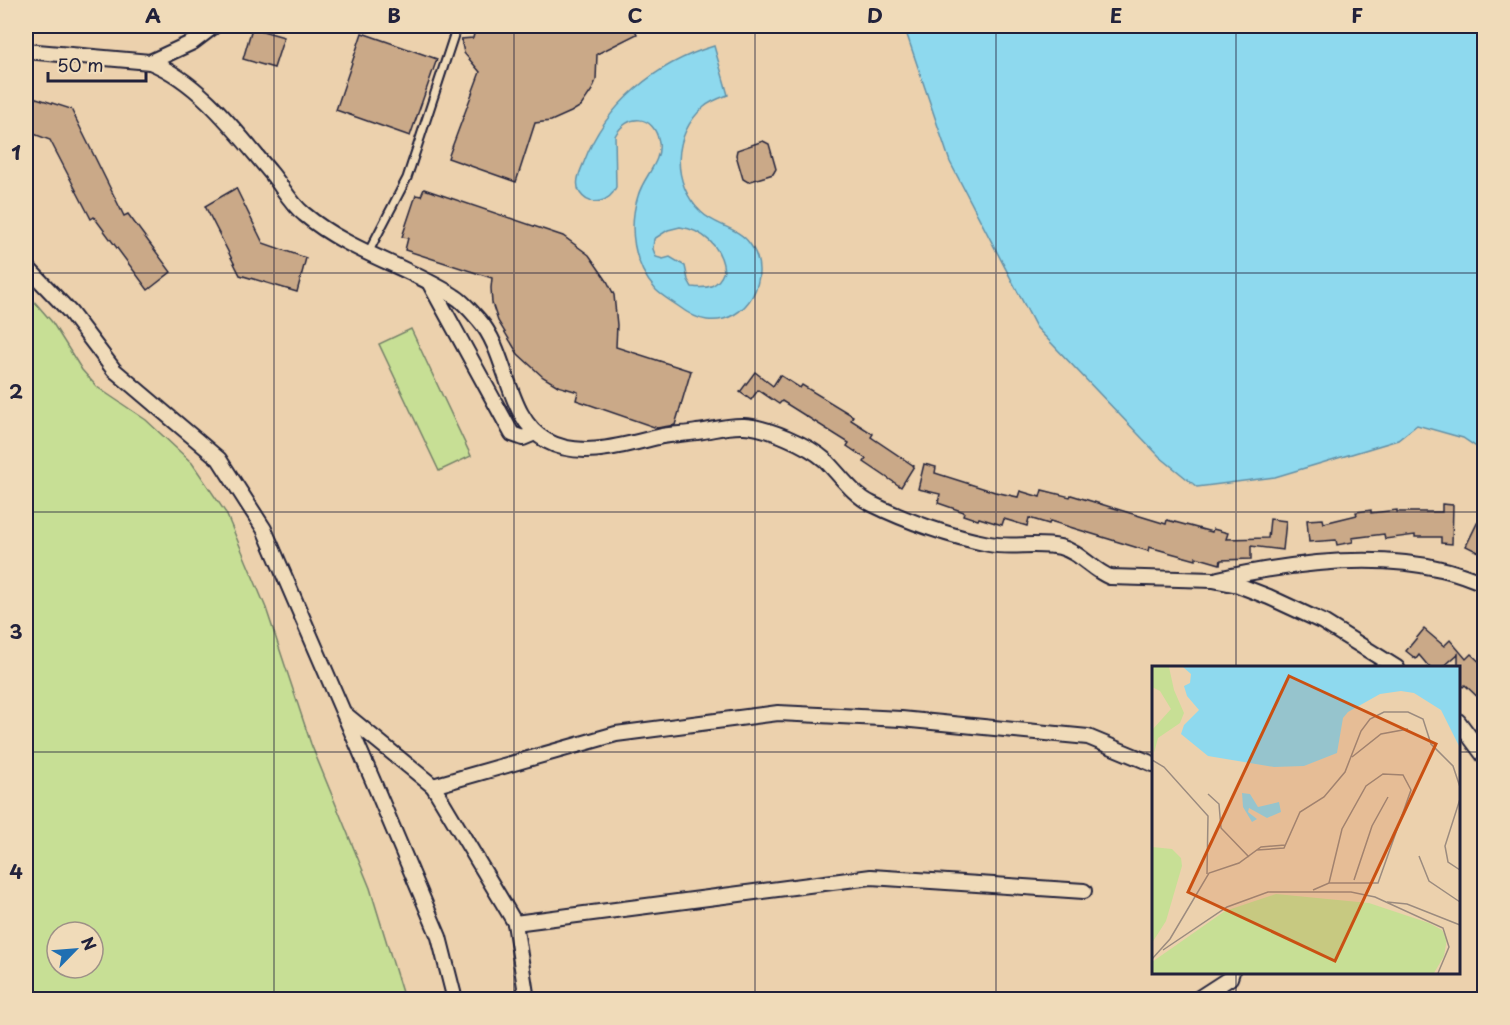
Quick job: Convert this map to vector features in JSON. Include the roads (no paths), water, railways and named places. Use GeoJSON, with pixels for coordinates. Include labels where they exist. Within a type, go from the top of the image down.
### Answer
{"type":"FeatureCollection","features":[{"type":"Feature","properties":{"kind":"street"},"geometry":{"type":"LineString","coordinates":[[150,62],[194,42],[214,26]]}},
{"type":"Feature","properties":{"kind":"street"},"geometry":{"type":"LineString","coordinates":[[26,51],[150,62],[181,79],[213,107],[274,176],[283,192],[303,213],[349,245],[456,297],[482,323],[502,360],[512,391],[531,431],[562,448],[579,450],[618,446],[735,426],[760,428],[812,451],[824,459],[853,490],[868,502],[912,522],[990,544],[1060,547],[1076,554],[1099,573],[1110,577],[1213,580],[1238,585],[1323,621],[1394,666]]}},
{"type":"Feature","properties":{"kind":"street"},"geometry":{"type":"LineString","coordinates":[[26,266],[70,312],[114,370],[219,459],[264,529],[439,938],[455,999]]}},
{"type":"Feature","properties":{"kind":"street"},"geometry":{"type":"LineString","coordinates":[[429,283],[512,434],[523,438],[535,433]]}},
{"type":"Feature","properties":{"kind":"street"},"geometry":{"type":"LineString","coordinates":[[1213,580],[1285,566],[1387,561],[1440,568],[1485,583]]}},
{"type":"Feature","properties":{"kind":"street"},"geometry":{"type":"LineString","coordinates":[[344,712],[433,786],[515,922],[527,999]]}},
{"type":"Feature","properties":{"kind":"street"},"geometry":{"type":"LineString","coordinates":[[433,786],[616,734],[778,713],[901,719],[1088,737],[1152,764]]}},
{"type":"Feature","properties":{"kind":"street"},"geometry":{"type":"LineString","coordinates":[[1459,721],[1485,756]]}},
{"type":"Feature","properties":{"kind":"street"},"geometry":{"type":"LineString","coordinates":[[515,922],[871,877],[1084,891]]}},
{"type":"Feature","properties":{"kind":"street"},"geometry":{"type":"LineString","coordinates":[[1196,999],[1230,978],[1231,974]]}},
{"type":"Feature","properties":{"kind":"lane"},"geometry":{"type":"LineString","coordinates":[[368,253],[407,178],[457,26]]}},
{"type":"Feature","properties":{"kind":"water"},"geometry":{"type":"Polygon","coordinates":[[[904,26],[1484,26],[1484,452],[1463,438],[1417,425],[1398,440],[1275,477],[1197,487],[1160,457],[1036,327],[950,162],[904,26]]]}},
{"type":"Feature","properties":{"kind":"water"},"geometry":{"type":"Polygon","coordinates":[[[714,46],[728,95],[704,107],[693,118],[686,131],[679,159],[684,187],[701,212],[745,238],[757,257],[759,270],[757,283],[745,307],[734,315],[721,319],[707,320],[684,311],[656,290],[642,269],[635,245],[633,220],[640,189],[658,156],[659,142],[652,126],[640,120],[633,120],[626,123],[615,136],[616,187],[609,196],[594,202],[584,198],[578,189],[579,174],[593,141],[619,105],[653,75],[714,46]],[[680,227],[668,230],[654,239],[653,249],[656,257],[663,259],[670,257],[685,266],[692,287],[712,286],[719,281],[724,271],[720,254],[704,236],[680,227]]]}}]}
